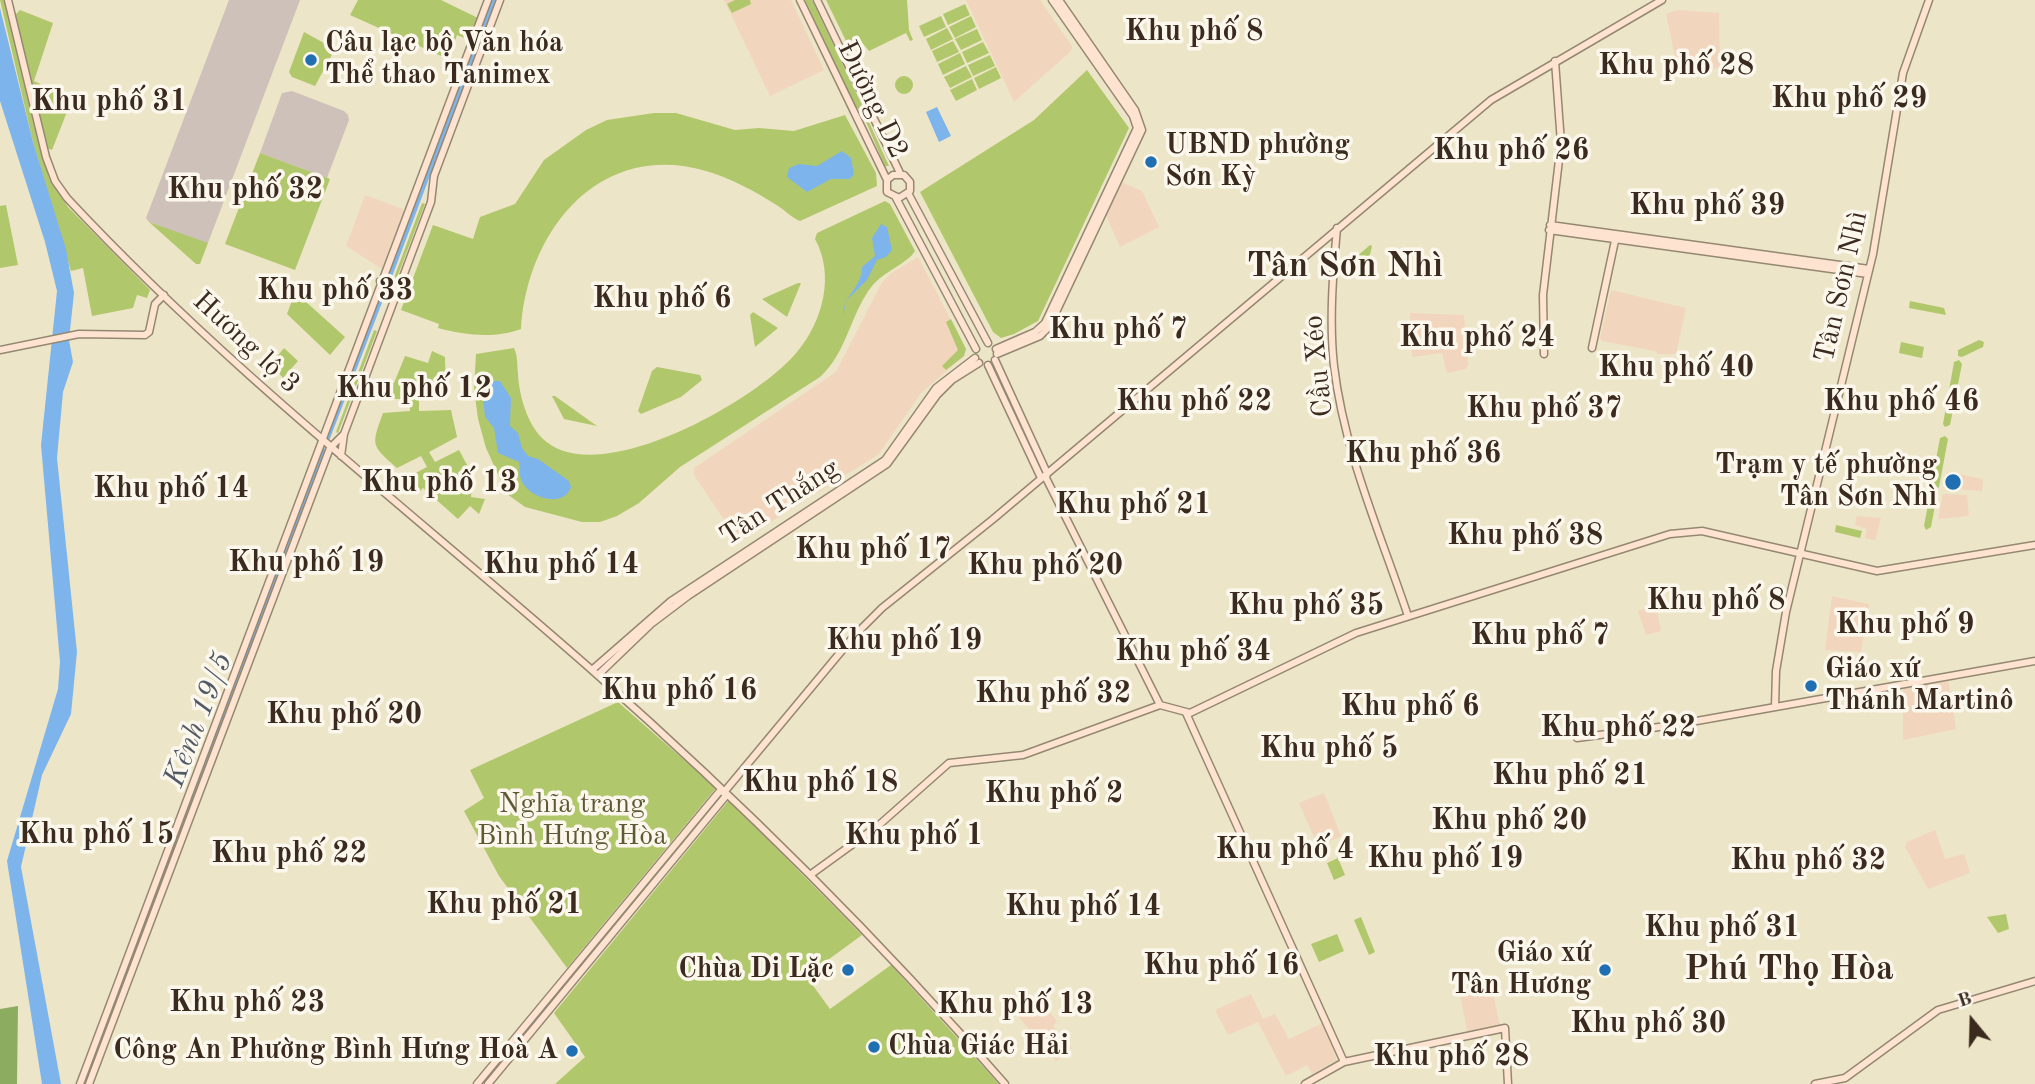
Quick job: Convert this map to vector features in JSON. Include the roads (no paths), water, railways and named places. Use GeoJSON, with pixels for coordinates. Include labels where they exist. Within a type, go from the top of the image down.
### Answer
{"type":"FeatureCollection","features":[{"type":"Feature","properties":{"kind":"street","name":"Hương lộ 3"},"geometry":{"type":"LineString","coordinates":[[8,0],[39,130],[55,181],[88,221],[237,366],[595,673],[725,791],[897,963],[1005,1084]]}},
{"type":"Feature","properties":{"kind":"street"},"geometry":{"type":"LineString","coordinates":[[341,456],[344,435],[431,202],[434,176],[477,46],[488,0]]}},
{"type":"Feature","properties":{"kind":"street"},"geometry":{"type":"LineString","coordinates":[[80,1084],[282,562],[384,283],[477,46],[500,0]]}},
{"type":"Feature","properties":{"kind":"street","name":"Đường D2"},"geometry":{"type":"LineString","coordinates":[[800,0],[887,180]]}},
{"type":"Feature","properties":{"kind":"street","name":"Đường D2"},"geometry":{"type":"LineString","coordinates":[[817,0],[900,173]]}},
{"type":"Feature","properties":{"kind":"street"},"geometry":{"type":"LineString","coordinates":[[1052,0],[1087,46]]}},
{"type":"Feature","properties":{"kind":"street"},"geometry":{"type":"LineString","coordinates":[[988,365],[996,354],[1040,336],[1049,327],[1141,135],[1127,103],[1092,54],[1059,0]]}},
{"type":"Feature","properties":{"kind":"street"},"geometry":{"type":"LineString","coordinates":[[477,1084],[719,792],[725,791],[854,636],[882,608],[1045,476],[1057,462],[1491,100],[1662,0]]}},
{"type":"Feature","properties":{"kind":"street","name":"Tân Sơn Nhì"},"geometry":{"type":"LineString","coordinates":[[1775,707],[1777,662],[1799,555],[1869,271],[1903,76],[1929,0]]}},
{"type":"Feature","properties":{"kind":"street"},"geometry":{"type":"LineString","coordinates":[[1544,354],[1543,295],[1560,143],[1555,61]]}},
{"type":"Feature","properties":{"kind":"street"},"geometry":{"type":"LineString","coordinates":[[900,173],[911,182],[908,193],[896,198],[887,192],[887,180],[900,173]]}},
{"type":"Feature","properties":{"kind":"street","name":"Đường D2"},"geometry":{"type":"LineString","coordinates":[[908,193],[988,343]]}},
{"type":"Feature","properties":{"kind":"street","name":"Đường D2"},"geometry":{"type":"LineString","coordinates":[[896,198],[976,349]]}},
{"type":"Feature","properties":{"kind":"street"},"geometry":{"type":"LineString","coordinates":[[1550,227],[1869,271]]}},
{"type":"Feature","properties":{"kind":"street","name":"Cầu Xéo"},"geometry":{"type":"LineString","coordinates":[[1337,228],[1333,271],[1332,346],[1340,403],[1361,481],[1408,616]]}},
{"type":"Feature","properties":{"kind":"street"},"geometry":{"type":"LineString","coordinates":[[1592,348],[1616,236]]}},
{"type":"Feature","properties":{"kind":"street"},"geometry":{"type":"LineString","coordinates":[[384,283],[399,288]]}},
{"type":"Feature","properties":{"kind":"street"},"geometry":{"type":"LineString","coordinates":[[0,351],[79,334],[146,335],[155,304],[162,293]]}},
{"type":"Feature","properties":{"kind":"street"},"geometry":{"type":"LineString","coordinates":[[1045,476],[1037,468],[988,365],[977,360],[976,349],[988,343],[996,354],[1040,457],[1045,476],[1160,705]]}},
{"type":"Feature","properties":{"kind":"street","name":"Tân Thắng"},"geometry":{"type":"LineString","coordinates":[[595,673],[649,618],[885,460],[936,388],[977,360]]}},
{"type":"Feature","properties":{"kind":"street"},"geometry":{"type":"LineString","coordinates":[[89,1084],[325,444],[344,435]]}},
{"type":"Feature","properties":{"kind":"street"},"geometry":{"type":"LineString","coordinates":[[1040,457],[1057,462]]}},
{"type":"Feature","properties":{"kind":"street"},"geometry":{"type":"LineString","coordinates":[[1033,485],[1037,468]]}},
{"type":"Feature","properties":{"kind":"street"},"geometry":{"type":"LineString","coordinates":[[810,875],[879,825],[949,763],[1023,755],[1160,705],[1186,713],[1356,633],[1680,531],[1702,531],[1799,555],[1885,571],[2035,545]]}},
{"type":"Feature","properties":{"kind":"street"},"geometry":{"type":"LineString","coordinates":[[1577,738],[1775,707],[2035,661]]}},
{"type":"Feature","properties":{"kind":"street"},"geometry":{"type":"LineString","coordinates":[[1186,713],[1344,1062]]}},
{"type":"Feature","properties":{"kind":"street"},"geometry":{"type":"LineString","coordinates":[[488,1084],[726,797],[725,791]]}},
{"type":"Feature","properties":{"kind":"street"},"geometry":{"type":"LineString","coordinates":[[1815,1084],[1845,1078],[1938,1010],[2035,981]]}},
{"type":"Feature","properties":{"kind":"street"},"geometry":{"type":"LineString","coordinates":[[1305,1084],[1344,1062],[1505,1028],[1508,1084]]}},
{"type":"Feature","properties":{"kind":"water"},"geometry":{"type":"Polygon","coordinates":[[[491,0],[496,0],[479,45],[475,44],[491,0]]]}},
{"type":"Feature","properties":{"kind":"water"},"geometry":{"type":"Polygon","coordinates":[[[0,8],[33,142],[66,249],[74,293],[69,340],[73,362],[63,392],[57,458],[77,652],[71,714],[42,775],[21,867],[61,1084],[42,1084],[7,861],[58,689],[60,662],[41,445],[57,291],[45,242],[0,101],[0,8]]]}},
{"type":"Feature","properties":{"kind":"water"},"geometry":{"type":"Polygon","coordinates":[[[474,46],[478,48],[390,282],[384,280],[474,46]]]}},
{"type":"Feature","properties":{"kind":"water"},"geometry":{"type":"Polygon","coordinates":[[[937,107],[951,136],[939,142],[926,112],[937,107]]]}},
{"type":"Feature","properties":{"kind":"water"},"geometry":{"type":"Polygon","coordinates":[[[842,151],[851,158],[854,174],[850,179],[831,179],[807,192],[787,177],[789,168],[799,164],[817,166],[842,151]]]}},
{"type":"Feature","properties":{"kind":"water"},"geometry":{"type":"Polygon","coordinates":[[[881,224],[887,227],[892,250],[886,257],[877,260],[867,280],[848,299],[859,281],[862,267],[875,256],[872,238],[881,224]]]}},
{"type":"Feature","properties":{"kind":"water"},"geometry":{"type":"Polygon","coordinates":[[[383,285],[388,287],[329,441],[324,439],[383,285]]]}},
{"type":"Feature","properties":{"kind":"water"},"geometry":{"type":"Polygon","coordinates":[[[493,381],[500,381],[511,398],[510,426],[518,433],[522,448],[528,456],[538,459],[569,481],[571,487],[561,498],[546,498],[530,491],[521,479],[519,462],[498,453],[494,428],[485,417],[482,391],[493,381]]]}},
{"type":"Feature","properties":{"kind":"waterway","name":"Kênh 19/5"},"geometry":{"type":"LineString","coordinates":[[84,1084],[323,450]]}},
{"type":"Feature","properties":{"kind":"place","name":"Câu lạc bộ Văn hóa Thể thao Tanimex"},"geometry":{"type":"Point","coordinates":[311,60]}},
{"type":"Feature","properties":{"kind":"place","name":"UBND phường Sơn Kỳ"},"geometry":{"type":"Point","coordinates":[1151,162]}},
{"type":"Feature","properties":{"kind":"place","name":"Trạm y tế phường Tân Sơn Nhì"},"geometry":{"type":"Point","coordinates":[1953,482]}},
{"type":"Feature","properties":{"kind":"place","name":"Giáo xứ Thánh Martinô"},"geometry":{"type":"Point","coordinates":[1811,686]}},
{"type":"Feature","properties":{"kind":"place","name":"Chùa Di Lặc"},"geometry":{"type":"Point","coordinates":[848,970]}},
{"type":"Feature","properties":{"kind":"place","name":"Giáo xứ Tân Hương"},"geometry":{"type":"Point","coordinates":[1605,970]}},
{"type":"Feature","properties":{"kind":"place","name":"Chùa Giác Hải"},"geometry":{"type":"Point","coordinates":[874,1047]}},
{"type":"Feature","properties":{"kind":"place","name":"Công An Phường Bình Hưng Hoà A"},"geometry":{"type":"Point","coordinates":[572,1051]}},
{"type":"Feature","properties":{"kind":"district","name":"Khu phố 8"},"geometry":{"type":"Point","coordinates":[1194,32]}},
{"type":"Feature","properties":{"kind":"district","name":"Khu phố 28"},"geometry":{"type":"Point","coordinates":[1676,66]}},
{"type":"Feature","properties":{"kind":"district","name":"Khu phố 29"},"geometry":{"type":"Point","coordinates":[1849,99]}},
{"type":"Feature","properties":{"kind":"district","name":"Khu phố 31"},"geometry":{"type":"Point","coordinates":[109,102]}},
{"type":"Feature","properties":{"kind":"district","name":"Khu phố 26"},"geometry":{"type":"Point","coordinates":[1511,151]}},
{"type":"Feature","properties":{"kind":"district","name":"Khu phố 32"},"geometry":{"type":"Point","coordinates":[245,190]}},
{"type":"Feature","properties":{"kind":"district","name":"Khu phố 39"},"geometry":{"type":"Point","coordinates":[1707,206]}},
{"type":"Feature","properties":{"kind":"district","name":"Tân Sơn Nhì"},"geometry":{"type":"Point","coordinates":[1345,267]}},
{"type":"Feature","properties":{"kind":"district","name":"Khu phố 33"},"geometry":{"type":"Point","coordinates":[335,291]}},
{"type":"Feature","properties":{"kind":"district","name":"Khu phố 6"},"geometry":{"type":"Point","coordinates":[662,299]}},
{"type":"Feature","properties":{"kind":"district","name":"Khu phố 7"},"geometry":{"type":"Point","coordinates":[1118,330]}},
{"type":"Feature","properties":{"kind":"district","name":"Khu phố 24"},"geometry":{"type":"Point","coordinates":[1477,338]}},
{"type":"Feature","properties":{"kind":"district","name":"Khu phố 40"},"geometry":{"type":"Point","coordinates":[1676,368]}},
{"type":"Feature","properties":{"kind":"district","name":"Khu phố 12"},"geometry":{"type":"Point","coordinates":[414,389]}},
{"type":"Feature","properties":{"kind":"district","name":"Khu phố 22"},"geometry":{"type":"Point","coordinates":[1194,402]}},
{"type":"Feature","properties":{"kind":"district","name":"Khu phố 46"},"geometry":{"type":"Point","coordinates":[1901,402]}},
{"type":"Feature","properties":{"kind":"district","name":"Khu phố 37"},"geometry":{"type":"Point","coordinates":[1544,409]}},
{"type":"Feature","properties":{"kind":"district","name":"Khu phố 36"},"geometry":{"type":"Point","coordinates":[1423,454]}},
{"type":"Feature","properties":{"kind":"district","name":"Khu phố 13"},"geometry":{"type":"Point","coordinates":[439,483]}},
{"type":"Feature","properties":{"kind":"district","name":"Khu phố 14"},"geometry":{"type":"Point","coordinates":[171,489]}},
{"type":"Feature","properties":{"kind":"district","name":"Khu phố 21"},"geometry":{"type":"Point","coordinates":[1133,505]}},
{"type":"Feature","properties":{"kind":"district","name":"Khu phố 38"},"geometry":{"type":"Point","coordinates":[1525,536]}},
{"type":"Feature","properties":{"kind":"district","name":"Khu phố 17"},"geometry":{"type":"Point","coordinates":[873,550]}},
{"type":"Feature","properties":{"kind":"district","name":"Khu phố 19"},"geometry":{"type":"Point","coordinates":[306,563]}},
{"type":"Feature","properties":{"kind":"district","name":"Khu phố 14"},"geometry":{"type":"Point","coordinates":[561,565]}},
{"type":"Feature","properties":{"kind":"district","name":"Khu phố 20"},"geometry":{"type":"Point","coordinates":[1045,566]}},
{"type":"Feature","properties":{"kind":"district","name":"Khu phố 8"},"geometry":{"type":"Point","coordinates":[1716,601]}},
{"type":"Feature","properties":{"kind":"district","name":"Khu phố 35"},"geometry":{"type":"Point","coordinates":[1306,606]}},
{"type":"Feature","properties":{"kind":"district","name":"Khu phố 9"},"geometry":{"type":"Point","coordinates":[1905,625]}},
{"type":"Feature","properties":{"kind":"district","name":"Khu phố 7"},"geometry":{"type":"Point","coordinates":[1540,636]}},
{"type":"Feature","properties":{"kind":"district","name":"Khu phố 19"},"geometry":{"type":"Point","coordinates":[904,641]}},
{"type":"Feature","properties":{"kind":"district","name":"Khu phố 34"},"geometry":{"type":"Point","coordinates":[1193,652]}},
{"type":"Feature","properties":{"kind":"district","name":"Khu phố 16"},"geometry":{"type":"Point","coordinates":[679,691]}},
{"type":"Feature","properties":{"kind":"district","name":"Khu phố 32"},"geometry":{"type":"Point","coordinates":[1053,694]}},
{"type":"Feature","properties":{"kind":"district","name":"Khu phố 6"},"geometry":{"type":"Point","coordinates":[1410,707]}},
{"type":"Feature","properties":{"kind":"district","name":"Khu phố 20"},"geometry":{"type":"Point","coordinates":[344,715]}},
{"type":"Feature","properties":{"kind":"district","name":"Khu phố 22"},"geometry":{"type":"Point","coordinates":[1618,728]}},
{"type":"Feature","properties":{"kind":"district","name":"Khu phố 5"},"geometry":{"type":"Point","coordinates":[1329,749]}},
{"type":"Feature","properties":{"kind":"district","name":"Khu phố 21"},"geometry":{"type":"Point","coordinates":[1570,776]}},
{"type":"Feature","properties":{"kind":"district","name":"Khu phố 18"},"geometry":{"type":"Point","coordinates":[820,783]}},
{"type":"Feature","properties":{"kind":"district","name":"Khu phố 2"},"geometry":{"type":"Point","coordinates":[1054,794]}},
{"type":"Feature","properties":{"kind":"district","name":"Khu phố 20"},"geometry":{"type":"Point","coordinates":[1509,821]}},
{"type":"Feature","properties":{"kind":"district","name":"Khu phố 15"},"geometry":{"type":"Point","coordinates":[96,835]}},
{"type":"Feature","properties":{"kind":"district","name":"Khu phố 1"},"geometry":{"type":"Point","coordinates":[914,836]}},
{"type":"Feature","properties":{"kind":"district","name":"Khu phố 4"},"geometry":{"type":"Point","coordinates":[1285,850]}},
{"type":"Feature","properties":{"kind":"district","name":"Khu phố 22"},"geometry":{"type":"Point","coordinates":[289,854]}},
{"type":"Feature","properties":{"kind":"district","name":"Khu phố 19"},"geometry":{"type":"Point","coordinates":[1445,859]}},
{"type":"Feature","properties":{"kind":"district","name":"Khu phố 32"},"geometry":{"type":"Point","coordinates":[1808,861]}},
{"type":"Feature","properties":{"kind":"district","name":"Khu phố 21"},"geometry":{"type":"Point","coordinates":[504,905]}},
{"type":"Feature","properties":{"kind":"district","name":"Khu phố 14"},"geometry":{"type":"Point","coordinates":[1083,907]}},
{"type":"Feature","properties":{"kind":"district","name":"Khu phố 31"},"geometry":{"type":"Point","coordinates":[1722,928]}},
{"type":"Feature","properties":{"kind":"district","name":"Khu phố 16"},"geometry":{"type":"Point","coordinates":[1221,966]}},
{"type":"Feature","properties":{"kind":"district","name":"Phú Thọ Hòa"},"geometry":{"type":"Point","coordinates":[1789,970]}},
{"type":"Feature","properties":{"kind":"district","name":"Khu phố 23"},"geometry":{"type":"Point","coordinates":[247,1003]}},
{"type":"Feature","properties":{"kind":"district","name":"Khu phố 13"},"geometry":{"type":"Point","coordinates":[1015,1005]}},
{"type":"Feature","properties":{"kind":"district","name":"Khu phố 30"},"geometry":{"type":"Point","coordinates":[1648,1024]}},
{"type":"Feature","properties":{"kind":"district","name":"Khu phố 28"},"geometry":{"type":"Point","coordinates":[1451,1057]}},
{"type":"Feature","properties":{"kind":"park label","name":"Nghĩa trang Bình Hưng Hòa"},"geometry":{"type":"Point","coordinates":[572,821]}}]}
